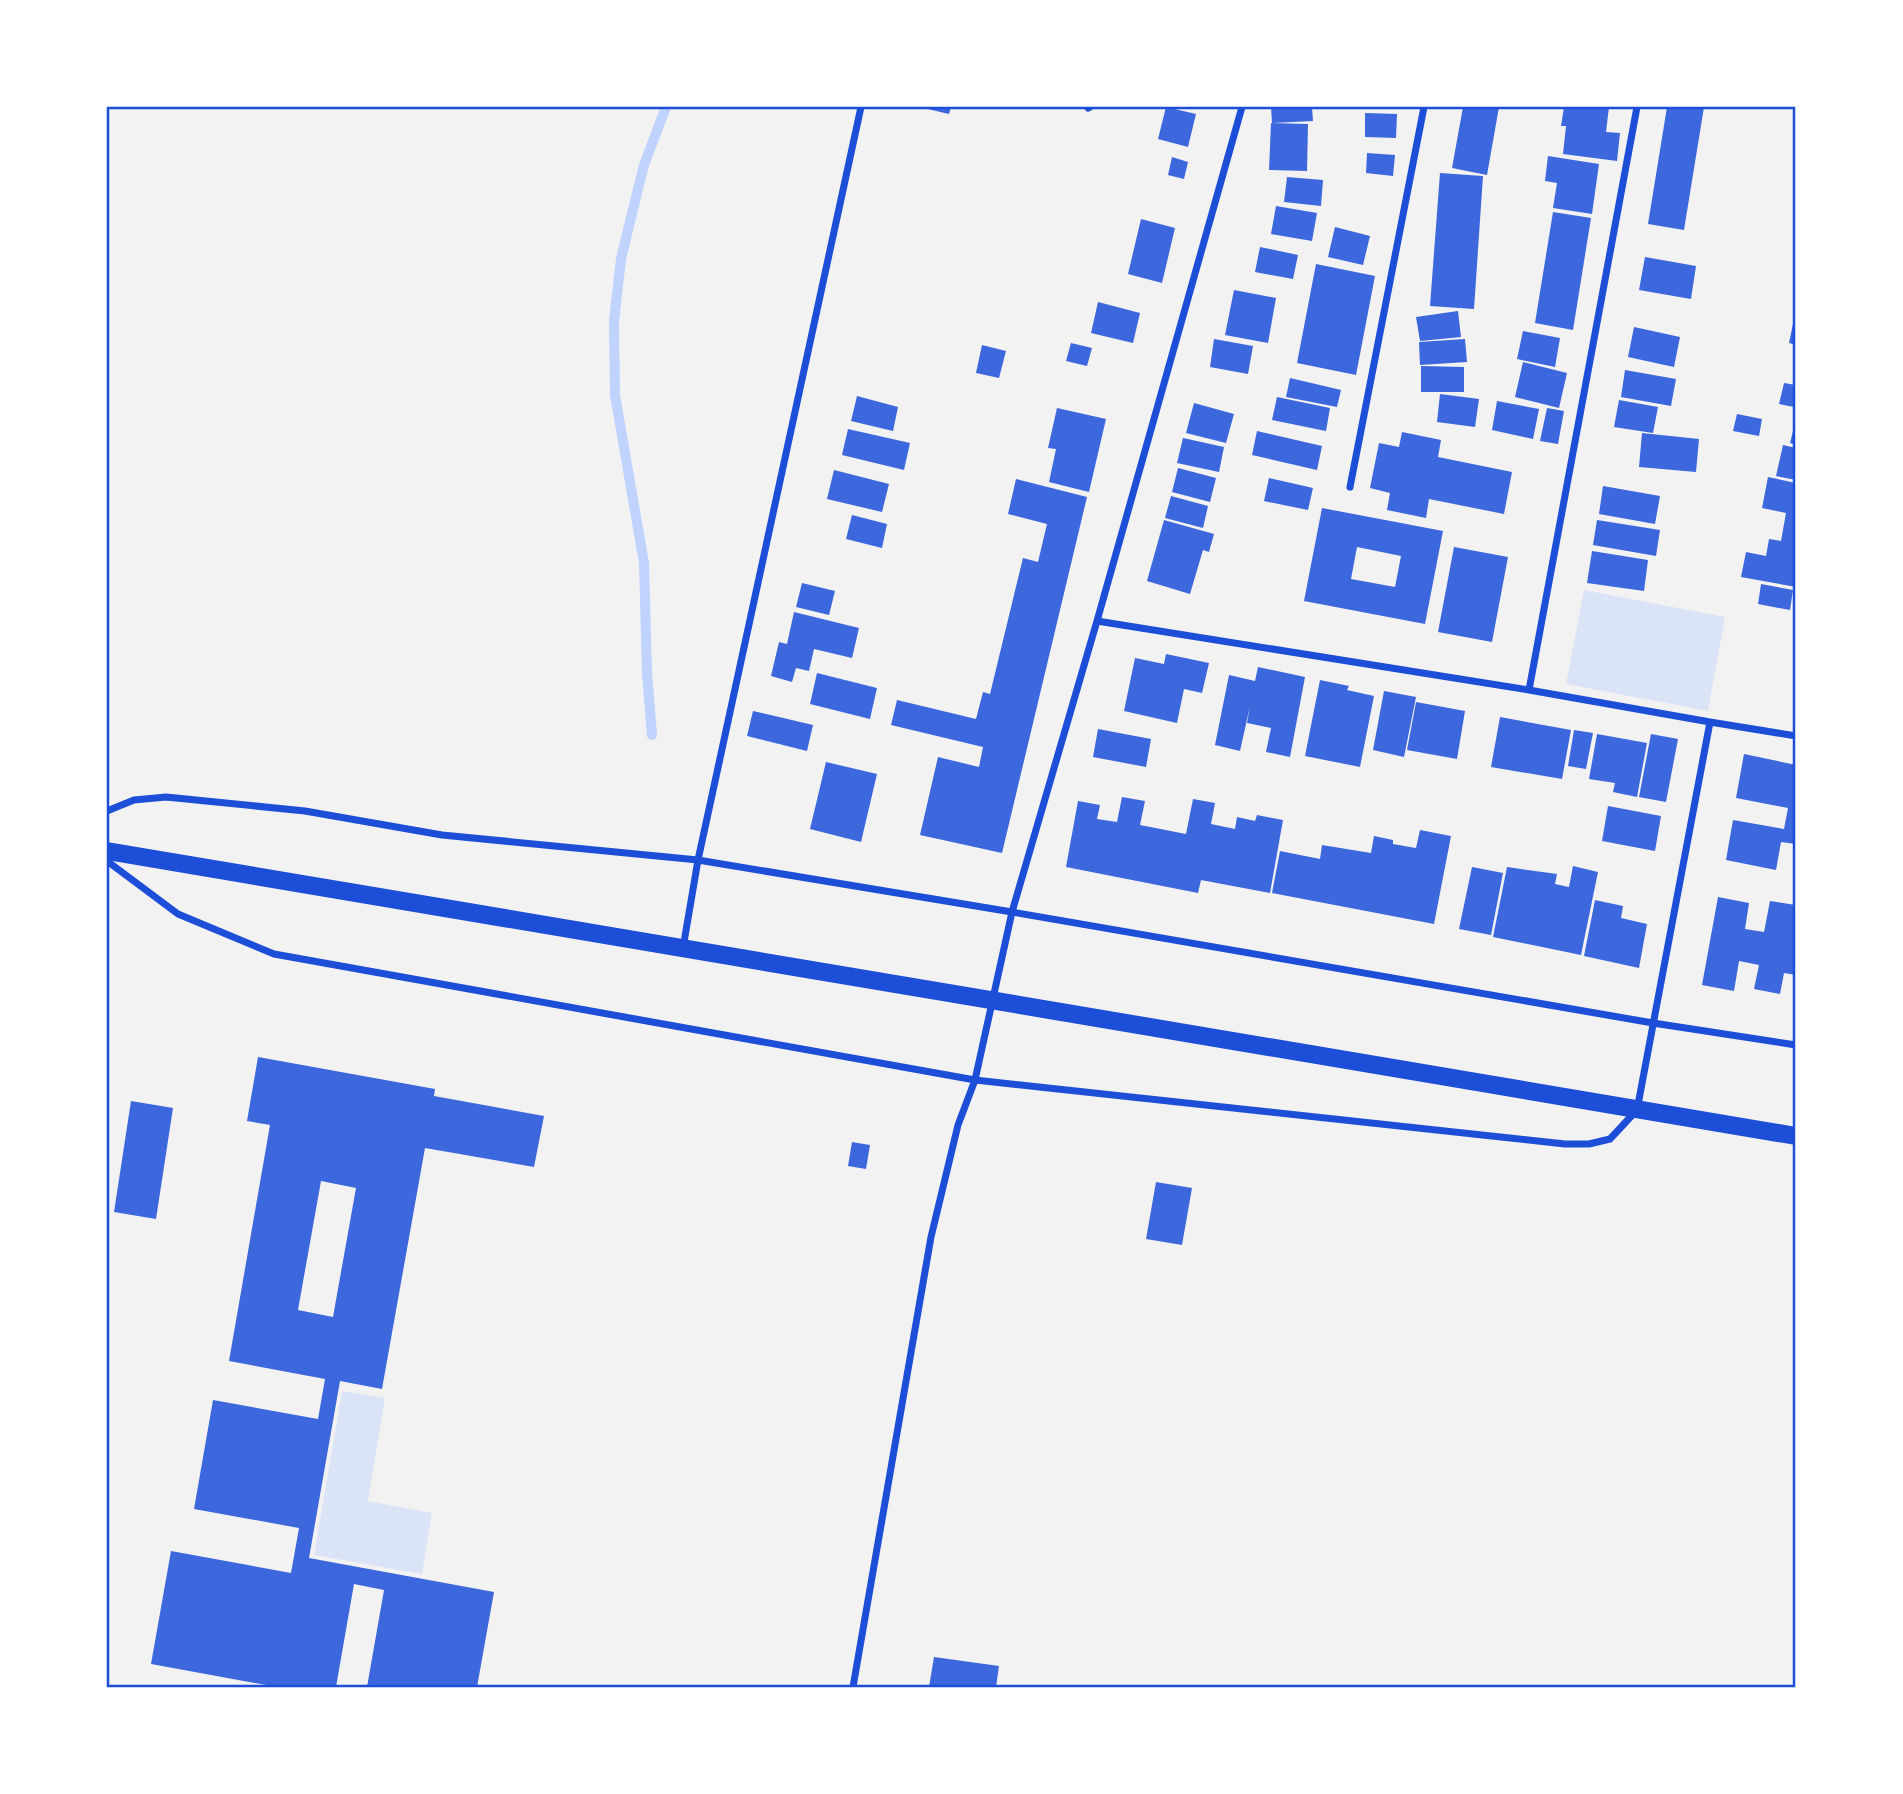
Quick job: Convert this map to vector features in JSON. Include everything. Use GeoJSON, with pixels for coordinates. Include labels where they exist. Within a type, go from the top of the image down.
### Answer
{"type":"FeatureCollection","features":[{"type":"Feature","properties":{"kind":"main road"},"geometry":{"type":"LineString","coordinates":[[107,851],[1796,1136]]}},
{"type":"Feature","properties":{"kind":"street"},"geometry":{"type":"LineString","coordinates":[[681,949],[861,107]]}},
{"type":"Feature","properties":{"kind":"street"},"geometry":{"type":"LineString","coordinates":[[853,1687],[931,1237],[958,1125],[975,1080],[1012,912],[1242,107]]}},
{"type":"Feature","properties":{"kind":"street"},"geometry":{"type":"LineString","coordinates":[[1350,487],[1424,107]]}},
{"type":"Feature","properties":{"kind":"street"},"geometry":{"type":"LineString","coordinates":[[1529,690],[1637,107]]}},
{"type":"Feature","properties":{"kind":"street"},"geometry":{"type":"LineString","coordinates":[[1097,621],[1796,736]]}},
{"type":"Feature","properties":{"kind":"street"},"geometry":{"type":"LineString","coordinates":[[107,861],[178,914],[274,954],[975,1080],[1565,1144],[1589,1144],[1610,1139],[1637,1110],[1710,722]]}},
{"type":"Feature","properties":{"kind":"street"},"geometry":{"type":"LineString","coordinates":[[107,811],[134,800],[166,797],[305,811],[442,835],[698,860],[1796,1045]]}},
{"type":"Feature","properties":{"kind":"shaded area"},"geometry":{"type":"Polygon","coordinates":[[[1584,590],[1725,617],[1708,711],[1566,684],[1584,590]]]}},
{"type":"Feature","properties":{"kind":"shaded area"},"geometry":{"type":"Polygon","coordinates":[[[342,1391],[385,1398],[368,1501],[432,1513],[422,1574],[314,1555],[342,1391]]]}},
{"type":"Feature","properties":{"kind":"building"},"geometry":{"type":"Polygon","coordinates":[[[919,107],[951,107],[949,114],[919,107]]]}},
{"type":"Feature","properties":{"kind":"building"},"geometry":{"type":"Polygon","coordinates":[[[1166,107],[1196,114],[1188,147],[1158,139],[1166,107]]]}},
{"type":"Feature","properties":{"kind":"building"},"geometry":{"type":"Polygon","coordinates":[[[1271,107],[1312,107],[1313,121],[1272,123],[1271,107]]]}},
{"type":"Feature","properties":{"kind":"building"},"geometry":{"type":"Polygon","coordinates":[[[1463,107],[1499,107],[1487,175],[1452,168],[1463,107]]]}},
{"type":"Feature","properties":{"kind":"building"},"geometry":{"type":"Polygon","coordinates":[[[1564,107],[1609,107],[1606,132],[1620,133],[1617,161],[1563,154],[1566,126],[1561,126],[1564,107]]]}},
{"type":"Feature","properties":{"kind":"building"},"geometry":{"type":"Polygon","coordinates":[[[1667,107],[1704,107],[1684,230],[1648,224],[1667,107]]]}},
{"type":"Feature","properties":{"kind":"building"},"geometry":{"type":"Polygon","coordinates":[[[1365,113],[1397,114],[1396,138],[1365,137],[1365,113]]]}},
{"type":"Feature","properties":{"kind":"building"},"geometry":{"type":"Polygon","coordinates":[[[1271,123],[1308,124],[1307,171],[1269,170],[1271,123]]]}},
{"type":"Feature","properties":{"kind":"building"},"geometry":{"type":"Polygon","coordinates":[[[1367,153],[1395,155],[1393,176],[1366,173],[1367,153]]]}},
{"type":"Feature","properties":{"kind":"building"},"geometry":{"type":"Polygon","coordinates":[[[1548,156],[1599,164],[1592,214],[1553,208],[1557,183],[1545,181],[1548,156]]]}},
{"type":"Feature","properties":{"kind":"building"},"geometry":{"type":"Polygon","coordinates":[[[1172,157],[1188,162],[1184,179],[1168,175],[1172,157]]]}},
{"type":"Feature","properties":{"kind":"building"},"geometry":{"type":"Polygon","coordinates":[[[1440,173],[1483,176],[1474,309],[1430,306],[1440,173]]]}},
{"type":"Feature","properties":{"kind":"building"},"geometry":{"type":"Polygon","coordinates":[[[1287,177],[1323,180],[1321,206],[1284,202],[1287,177]]]}},
{"type":"Feature","properties":{"kind":"building"},"geometry":{"type":"Polygon","coordinates":[[[1276,206],[1317,213],[1312,241],[1271,234],[1276,206]]]}},
{"type":"Feature","properties":{"kind":"building"},"geometry":{"type":"Polygon","coordinates":[[[1553,212],[1591,218],[1573,330],[1535,323],[1553,212]]]}},
{"type":"Feature","properties":{"kind":"building"},"geometry":{"type":"Polygon","coordinates":[[[1141,219],[1175,228],[1162,283],[1128,274],[1141,219]]]}},
{"type":"Feature","properties":{"kind":"building"},"geometry":{"type":"Polygon","coordinates":[[[1335,227],[1370,236],[1363,265],[1328,257],[1335,227]]]}},
{"type":"Feature","properties":{"kind":"building"},"geometry":{"type":"Polygon","coordinates":[[[1260,247],[1298,255],[1293,279],[1255,272],[1260,247]]]}},
{"type":"Feature","properties":{"kind":"building"},"geometry":{"type":"Polygon","coordinates":[[[1645,257],[1696,266],[1691,299],[1639,290],[1645,257]]]}},
{"type":"Feature","properties":{"kind":"building"},"geometry":{"type":"Polygon","coordinates":[[[1316,264],[1375,276],[1356,375],[1297,363],[1316,264]]]}},
{"type":"Feature","properties":{"kind":"building"},"geometry":{"type":"Polygon","coordinates":[[[1234,290],[1276,298],[1268,343],[1225,335],[1234,290]]]}},
{"type":"Feature","properties":{"kind":"building"},"geometry":{"type":"Polygon","coordinates":[[[1098,302],[1140,313],[1133,343],[1091,333],[1098,302]]]}},
{"type":"Feature","properties":{"kind":"building"},"geometry":{"type":"Polygon","coordinates":[[[1458,311],[1461,337],[1420,341],[1416,317],[1458,311]]]}},
{"type":"Feature","properties":{"kind":"building"},"geometry":{"type":"Polygon","coordinates":[[[1796,314],[1796,345],[1789,343],[1796,314]]]}},
{"type":"Feature","properties":{"kind":"building"},"geometry":{"type":"Polygon","coordinates":[[[1634,327],[1680,337],[1674,367],[1628,357],[1634,327]]]}},
{"type":"Feature","properties":{"kind":"building"},"geometry":{"type":"Polygon","coordinates":[[[1523,331],[1560,338],[1555,367],[1517,359],[1523,331]]]}},
{"type":"Feature","properties":{"kind":"building"},"geometry":{"type":"Polygon","coordinates":[[[1214,339],[1253,346],[1248,374],[1210,367],[1214,339]]]}},
{"type":"Feature","properties":{"kind":"building"},"geometry":{"type":"Polygon","coordinates":[[[1465,339],[1467,362],[1420,365],[1419,342],[1465,339]]]}},
{"type":"Feature","properties":{"kind":"building"},"geometry":{"type":"Polygon","coordinates":[[[1071,343],[1092,348],[1087,366],[1066,361],[1071,343]]]}},
{"type":"Feature","properties":{"kind":"building"},"geometry":{"type":"Polygon","coordinates":[[[982,345],[1006,351],[999,378],[976,373],[982,345]]]}},
{"type":"Feature","properties":{"kind":"building"},"geometry":{"type":"Polygon","coordinates":[[[1523,362],[1567,373],[1559,408],[1515,397],[1523,362]]]}},
{"type":"Feature","properties":{"kind":"building"},"geometry":{"type":"Polygon","coordinates":[[[1421,366],[1464,367],[1464,392],[1421,392],[1421,366]]]}},
{"type":"Feature","properties":{"kind":"building"},"geometry":{"type":"Polygon","coordinates":[[[1625,370],[1676,379],[1671,406],[1621,397],[1625,370]]]}},
{"type":"Feature","properties":{"kind":"building"},"geometry":{"type":"Polygon","coordinates":[[[1290,378],[1341,390],[1337,407],[1286,397],[1290,378]]]}},
{"type":"Feature","properties":{"kind":"building"},"geometry":{"type":"Polygon","coordinates":[[[1784,383],[1796,385],[1794,407],[1779,404],[1784,383]]]}},
{"type":"Feature","properties":{"kind":"building"},"geometry":{"type":"Polygon","coordinates":[[[1440,394],[1479,399],[1475,427],[1437,422],[1440,394]]]}},
{"type":"Feature","properties":{"kind":"building"},"geometry":{"type":"Polygon","coordinates":[[[857,396],[898,407],[893,431],[851,421],[857,396]]]}},
{"type":"Feature","properties":{"kind":"building"},"geometry":{"type":"Polygon","coordinates":[[[1277,397],[1330,408],[1326,431],[1272,420],[1277,397]]]}},
{"type":"Feature","properties":{"kind":"building"},"geometry":{"type":"Polygon","coordinates":[[[1619,400],[1658,407],[1653,433],[1614,427],[1619,400]]]}},
{"type":"Feature","properties":{"kind":"building"},"geometry":{"type":"Polygon","coordinates":[[[1497,401],[1539,409],[1533,439],[1492,430],[1497,401]]]}},
{"type":"Feature","properties":{"kind":"building"},"geometry":{"type":"Polygon","coordinates":[[[1194,403],[1234,414],[1226,443],[1186,433],[1194,403]]]}},
{"type":"Feature","properties":{"kind":"building"},"geometry":{"type":"Polygon","coordinates":[[[1057,408],[1106,419],[1089,492],[1049,482],[1056,449],[1048,448],[1057,408]]]}},
{"type":"Feature","properties":{"kind":"building"},"geometry":{"type":"Polygon","coordinates":[[[1547,408],[1564,411],[1558,444],[1540,441],[1547,408]]]}},
{"type":"Feature","properties":{"kind":"building"},"geometry":{"type":"Polygon","coordinates":[[[1737,414],[1762,419],[1759,436],[1733,431],[1737,414]]]}},
{"type":"Feature","properties":{"kind":"building"},"geometry":{"type":"Polygon","coordinates":[[[1796,423],[1796,445],[1790,443],[1796,423]]]}},
{"type":"Feature","properties":{"kind":"building"},"geometry":{"type":"Polygon","coordinates":[[[848,429],[910,443],[904,470],[842,455],[848,429]]]}},
{"type":"Feature","properties":{"kind":"building"},"geometry":{"type":"Polygon","coordinates":[[[1257,431],[1322,446],[1317,470],[1252,455],[1257,431]]]}},
{"type":"Feature","properties":{"kind":"building"},"geometry":{"type":"Polygon","coordinates":[[[1402,432],[1441,440],[1438,457],[1512,472],[1504,514],[1429,499],[1426,518],[1387,510],[1390,493],[1370,488],[1379,443],[1399,447],[1402,432]]]}},
{"type":"Feature","properties":{"kind":"building"},"geometry":{"type":"Polygon","coordinates":[[[1642,433],[1699,439],[1696,472],[1639,467],[1642,433]]]}},
{"type":"Feature","properties":{"kind":"building"},"geometry":{"type":"Polygon","coordinates":[[[1183,438],[1224,447],[1219,472],[1177,463],[1183,438]]]}},
{"type":"Feature","properties":{"kind":"building"},"geometry":{"type":"Polygon","coordinates":[[[1783,445],[1796,448],[1796,480],[1776,476],[1783,445]]]}},
{"type":"Feature","properties":{"kind":"building"},"geometry":{"type":"Polygon","coordinates":[[[1178,468],[1216,478],[1210,502],[1172,492],[1178,468]]]}},
{"type":"Feature","properties":{"kind":"building"},"geometry":{"type":"Polygon","coordinates":[[[834,470],[889,484],[882,512],[827,499],[834,470]]]}},
{"type":"Feature","properties":{"kind":"building"},"geometry":{"type":"Polygon","coordinates":[[[1768,477],[1796,483],[1796,587],[1741,577],[1746,552],[1766,556],[1769,539],[1781,541],[1786,513],[1762,508],[1768,477]]]}},
{"type":"Feature","properties":{"kind":"building"},"geometry":{"type":"Polygon","coordinates":[[[1269,478],[1313,488],[1308,510],[1264,501],[1269,478]]]}},
{"type":"Feature","properties":{"kind":"building"},"geometry":{"type":"Polygon","coordinates":[[[1016,479],[1087,497],[1002,853],[920,835],[938,757],[979,767],[983,747],[891,725],[897,700],[976,719],[983,692],[990,694],[1023,558],[1038,562],[1047,524],[1008,514],[1016,479]]]}},
{"type":"Feature","properties":{"kind":"building"},"geometry":{"type":"Polygon","coordinates":[[[1603,486],[1660,496],[1655,524],[1599,514],[1603,486]]]}},
{"type":"Feature","properties":{"kind":"building"},"geometry":{"type":"Polygon","coordinates":[[[1171,496],[1208,506],[1203,528],[1165,518],[1171,496]]]}},
{"type":"Feature","properties":{"kind":"building"},"geometry":{"type":"Polygon","coordinates":[[[1322,508],[1443,531],[1425,624],[1304,601],[1322,508]],[[1357,547],[1351,579],[1395,587],[1401,556],[1357,547]]]}},
{"type":"Feature","properties":{"kind":"building"},"geometry":{"type":"Polygon","coordinates":[[[852,515],[887,524],[882,548],[846,539],[852,515]]]}},
{"type":"Feature","properties":{"kind":"building"},"geometry":{"type":"Polygon","coordinates":[[[1164,520],[1214,534],[1209,552],[1203,550],[1190,594],[1147,581],[1164,520]]]}},
{"type":"Feature","properties":{"kind":"building"},"geometry":{"type":"Polygon","coordinates":[[[1597,520],[1660,530],[1656,556],[1593,545],[1597,520]]]}},
{"type":"Feature","properties":{"kind":"building"},"geometry":{"type":"Polygon","coordinates":[[[1454,547],[1508,557],[1492,642],[1438,632],[1454,547]]]}},
{"type":"Feature","properties":{"kind":"building"},"geometry":{"type":"Polygon","coordinates":[[[1592,551],[1648,560],[1644,591],[1587,583],[1592,551]]]}},
{"type":"Feature","properties":{"kind":"building"},"geometry":{"type":"Polygon","coordinates":[[[802,583],[835,591],[829,615],[796,607],[802,583]]]}},
{"type":"Feature","properties":{"kind":"building"},"geometry":{"type":"Polygon","coordinates":[[[1761,584],[1793,590],[1790,610],[1758,604],[1761,584]]]}},
{"type":"Feature","properties":{"kind":"building"},"geometry":{"type":"Polygon","coordinates":[[[794,612],[859,628],[852,658],[814,649],[809,671],[796,668],[792,682],[771,676],[779,642],[787,644],[794,612]]]}},
{"type":"Feature","properties":{"kind":"building"},"geometry":{"type":"Polygon","coordinates":[[[1166,654],[1209,663],[1202,693],[1184,689],[1177,723],[1124,711],[1135,658],[1164,664],[1166,654]]]}},
{"type":"Feature","properties":{"kind":"building"},"geometry":{"type":"Polygon","coordinates":[[[1258,667],[1305,677],[1290,757],[1266,752],[1271,728],[1247,723],[1250,706],[1240,751],[1215,745],[1229,675],[1255,681],[1258,667]]]}},
{"type":"Feature","properties":{"kind":"building"},"geometry":{"type":"Polygon","coordinates":[[[817,673],[877,688],[870,719],[810,704],[817,673]]]}},
{"type":"Feature","properties":{"kind":"building"},"geometry":{"type":"Polygon","coordinates":[[[1320,680],[1349,686],[1347,690],[1374,696],[1360,767],[1305,756],[1320,680]]]}},
{"type":"Feature","properties":{"kind":"building"},"geometry":{"type":"Polygon","coordinates":[[[1384,691],[1416,697],[1404,757],[1373,750],[1384,691]]]}},
{"type":"Feature","properties":{"kind":"building"},"geometry":{"type":"Polygon","coordinates":[[[1416,702],[1465,711],[1457,759],[1407,750],[1416,702]]]}},
{"type":"Feature","properties":{"kind":"building"},"geometry":{"type":"Polygon","coordinates":[[[753,711],[813,725],[807,751],[747,736],[753,711]]]}},
{"type":"Feature","properties":{"kind":"building"},"geometry":{"type":"Polygon","coordinates":[[[1500,717],[1571,730],[1562,779],[1491,767],[1500,717]]]}},
{"type":"Feature","properties":{"kind":"building"},"geometry":{"type":"Polygon","coordinates":[[[1098,729],[1151,739],[1146,767],[1093,757],[1098,729]]]}},
{"type":"Feature","properties":{"kind":"building"},"geometry":{"type":"Polygon","coordinates":[[[1574,730],[1593,733],[1586,769],[1568,766],[1574,730]]]}},
{"type":"Feature","properties":{"kind":"building"},"geometry":{"type":"Polygon","coordinates":[[[1597,734],[1647,743],[1637,797],[1613,792],[1615,783],[1589,779],[1597,734]]]}},
{"type":"Feature","properties":{"kind":"building"},"geometry":{"type":"Polygon","coordinates":[[[1651,734],[1678,739],[1666,802],[1639,797],[1651,734]]]}},
{"type":"Feature","properties":{"kind":"building"},"geometry":{"type":"Polygon","coordinates":[[[1744,754],[1796,765],[1796,844],[1781,842],[1776,870],[1726,860],[1733,820],[1784,829],[1788,808],[1736,798],[1744,754]]]}},
{"type":"Feature","properties":{"kind":"building"},"geometry":{"type":"Polygon","coordinates":[[[826,762],[877,774],[861,842],[810,829],[826,762]]]}},
{"type":"Feature","properties":{"kind":"building"},"geometry":{"type":"Polygon","coordinates":[[[1122,797],[1145,801],[1140,825],[1186,834],[1193,799],[1215,803],[1211,824],[1235,829],[1237,817],[1255,821],[1257,815],[1283,820],[1270,893],[1201,880],[1198,893],[1066,867],[1078,801],[1100,805],[1097,819],[1117,822],[1122,797]]]}},
{"type":"Feature","properties":{"kind":"building"},"geometry":{"type":"Polygon","coordinates":[[[1608,806],[1661,816],[1655,851],[1602,841],[1608,806]]]}},
{"type":"Feature","properties":{"kind":"building"},"geometry":{"type":"Polygon","coordinates":[[[1420,830],[1451,836],[1434,924],[1272,893],[1280,851],[1320,859],[1322,845],[1371,853],[1374,836],[1393,840],[1393,844],[1416,848],[1420,830]]]}},
{"type":"Feature","properties":{"kind":"building"},"geometry":{"type":"Polygon","coordinates":[[[1573,866],[1598,872],[1581,955],[1493,937],[1507,867],[1557,874],[1555,884],[1569,887],[1573,866]]]}},
{"type":"Feature","properties":{"kind":"building"},"geometry":{"type":"Polygon","coordinates":[[[1472,867],[1503,873],[1491,935],[1459,929],[1472,867]]]}},
{"type":"Feature","properties":{"kind":"building"},"geometry":{"type":"Polygon","coordinates":[[[1718,897],[1749,903],[1745,929],[1764,932],[1770,901],[1796,905],[1796,975],[1784,973],[1780,994],[1754,989],[1759,965],[1739,961],[1734,991],[1702,985],[1718,897]]]}},
{"type":"Feature","properties":{"kind":"building"},"geometry":{"type":"Polygon","coordinates":[[[1595,900],[1623,906],[1621,918],[1647,924],[1639,968],[1584,956],[1595,900]]]}},
{"type":"Feature","properties":{"kind":"building"},"geometry":{"type":"Polygon","coordinates":[[[258,1057],[435,1089],[434,1096],[544,1116],[534,1167],[425,1148],[382,1389],[340,1381],[309,1558],[494,1592],[477,1687],[367,1687],[384,1590],[354,1584],[336,1687],[277,1687],[151,1664],[171,1551],[291,1573],[299,1528],[194,1509],[213,1400],[318,1419],[325,1379],[229,1361],[270,1125],[247,1121],[258,1057]],[[321,1181],[298,1310],[333,1317],[356,1188],[321,1181]]]}},
{"type":"Feature","properties":{"kind":"building"},"geometry":{"type":"Polygon","coordinates":[[[131,1101],[173,1108],[156,1219],[114,1212],[131,1101]]]}},
{"type":"Feature","properties":{"kind":"building"},"geometry":{"type":"Polygon","coordinates":[[[852,1142],[870,1145],[866,1169],[848,1166],[852,1142]]]}},
{"type":"Feature","properties":{"kind":"building"},"geometry":{"type":"Polygon","coordinates":[[[1156,1182],[1192,1188],[1182,1245],[1146,1239],[1156,1182]]]}},
{"type":"Feature","properties":{"kind":"building"},"geometry":{"type":"Polygon","coordinates":[[[934,1657],[999,1666],[996,1687],[929,1687],[934,1657]]]}},
{"type":"Feature","properties":{"kind":"waterway"},"geometry":{"type":"LineString","coordinates":[[652,735],[647,673],[644,563],[615,395],[614,321],[621,259],[636,197],[644,165],[666,107]]}}]}
